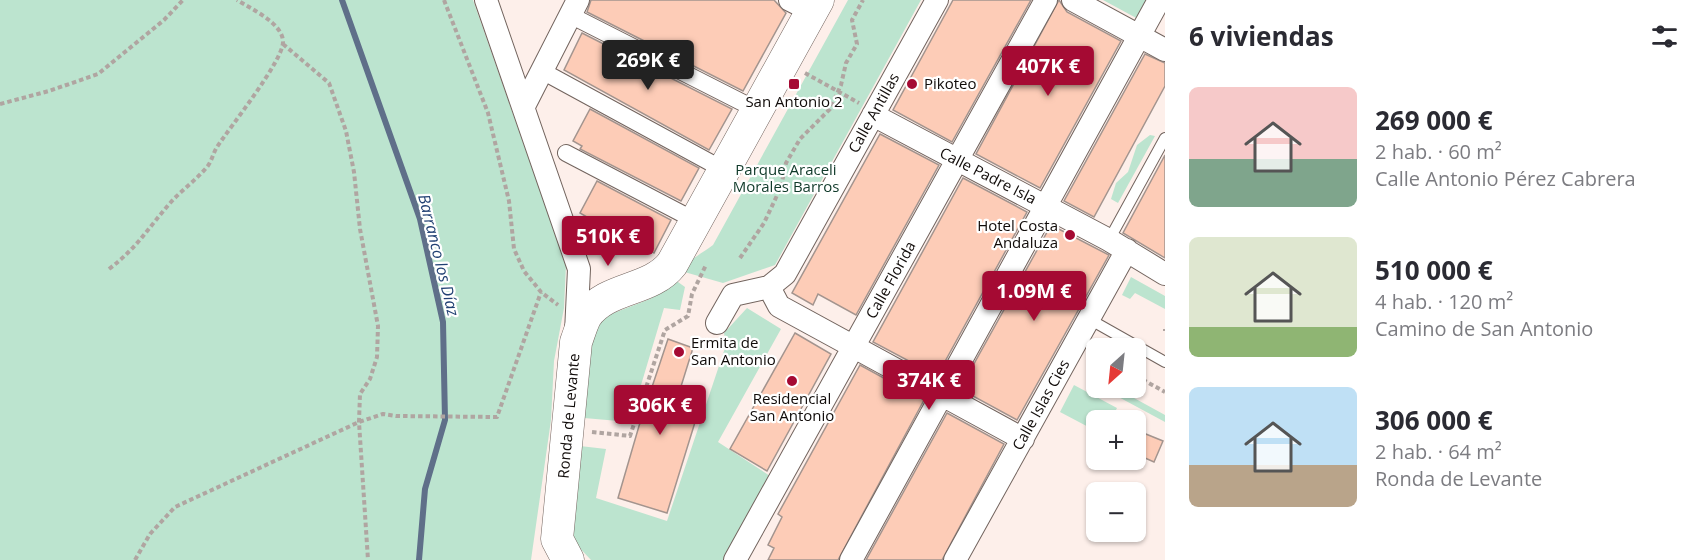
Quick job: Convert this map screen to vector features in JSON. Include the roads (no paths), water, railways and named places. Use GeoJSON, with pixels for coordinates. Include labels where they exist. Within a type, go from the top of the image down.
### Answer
{"type":"FeatureCollection","features":[{"type":"Feature","properties":{"kind":"main road"},"geometry":{"type":"LineString","coordinates":[[576,330],[586,316],[603,300],[651,282],[664,274],[672,264],[757,110],[806,4]]}},
{"type":"Feature","properties":{"kind":"main road","name":"Ronda de Levante"},"geometry":{"type":"LineString","coordinates":[[568,560],[557,539],[576,330]]}},
{"type":"Feature","properties":{"kind":"street"},"geometry":{"type":"LineString","coordinates":[[486,0],[579,269],[594,283],[618,294]]}},
{"type":"Feature","properties":{"kind":"street","name":"Calle Antillas"},"geometry":{"type":"LineString","coordinates":[[769,287],[786,274],[869,111],[937,0]]}},
{"type":"Feature","properties":{"kind":"street","name":"Calle Florida"},"geometry":{"type":"LineString","coordinates":[[735,560],[1046,0]]}},
{"type":"Feature","properties":{"kind":"street"},"geometry":{"type":"LineString","coordinates":[[1073,0],[1165,50]]}},
{"type":"Feature","properties":{"kind":"street"},"geometry":{"type":"LineString","coordinates":[[851,560],[1159,0]]}},
{"type":"Feature","properties":{"kind":"street"},"geometry":{"type":"LineString","coordinates":[[524,106],[574,7],[757,110]]}},
{"type":"Feature","properties":{"kind":"street"},"geometry":{"type":"LineString","coordinates":[[542,71],[724,170]]}},
{"type":"Feature","properties":{"kind":"street","name":"Calle Padre Isla"},"geometry":{"type":"LineString","coordinates":[[869,111],[957,161],[1118,245],[1165,274]]}},
{"type":"Feature","properties":{"kind":"street"},"geometry":{"type":"LineString","coordinates":[[566,153],[696,221]]}},
{"type":"Feature","properties":{"kind":"street","name":"Calle Islas Cies"},"geometry":{"type":"LineString","coordinates":[[955,560],[1089,319],[1118,245]]}},
{"type":"Feature","properties":{"kind":"street","name":"Ronda de Levante"},"geometry":{"type":"LineString","coordinates":[[576,330],[579,269]]}},
{"type":"Feature","properties":{"kind":"street"},"geometry":{"type":"LineString","coordinates":[[717,323],[734,295],[769,287],[779,306],[1023,439]]}},
{"type":"Feature","properties":{"kind":"lane"},"geometry":{"type":"LineString","coordinates":[[1118,245],[1165,138]]}},
{"type":"Feature","properties":{"kind":"lane"},"geometry":{"type":"LineString","coordinates":[[1089,319],[1165,362]]}},
{"type":"Feature","properties":{"kind":"waterway","name":"Barranco los Díaz"},"geometry":{"type":"LineString","coordinates":[[342,0],[420,219],[443,322],[445,420],[425,489],[419,560]]}},
{"type":"Feature","properties":{"kind":"place","name":"San Antonio 2"},"geometry":{"type":"Point","coordinates":[794,84]}},
{"type":"Feature","properties":{"kind":"place","name":"Pikoteo"},"geometry":{"type":"Point","coordinates":[912,84]}},
{"type":"Feature","properties":{"kind":"place","name":"Hotel Costa Andaluza"},"geometry":{"type":"Point","coordinates":[1070,235]}},
{"type":"Feature","properties":{"kind":"place","name":"Ermita de San Antonio"},"geometry":{"type":"Point","coordinates":[679,352]}},
{"type":"Feature","properties":{"kind":"place","name":"Residencial San Antonio"},"geometry":{"type":"Point","coordinates":[792,381]}},
{"type":"Feature","properties":{"kind":"park label","name":"Parque Araceli Morales Barros"},"geometry":{"type":"Point","coordinates":[786,178]}}]}
